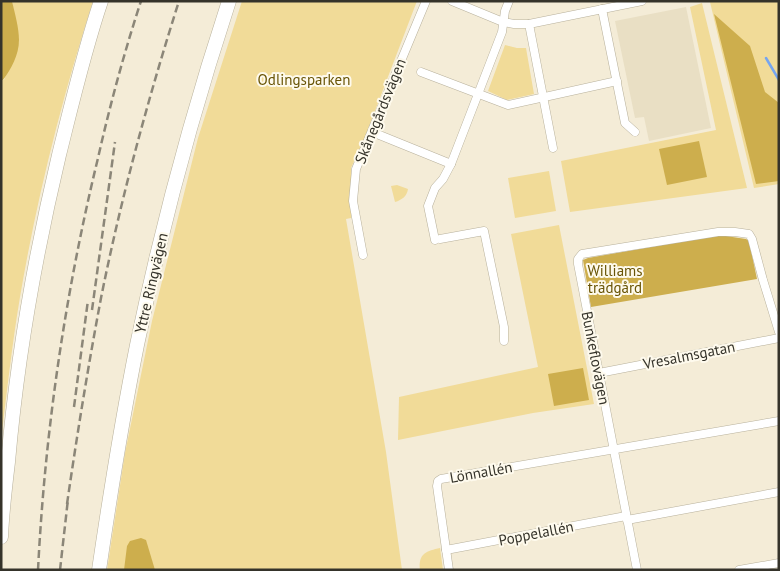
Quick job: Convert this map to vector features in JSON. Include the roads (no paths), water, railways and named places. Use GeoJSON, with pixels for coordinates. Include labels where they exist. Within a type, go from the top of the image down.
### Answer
{"type":"FeatureCollection","features":[{"type":"Feature","properties":{"kind":"highway"},"geometry":{"type":"LineString","coordinates":[[1,538],[16,384],[30,290],[51,188],[74,94],[101,1]]}},
{"type":"Feature","properties":{"kind":"highway","name":"Yttre Ringvägen"},"geometry":{"type":"LineString","coordinates":[[99,570],[137,345],[157,255],[187,138],[229,1]]}},
{"type":"Feature","properties":{"kind":"street","name":"Skånegårdsvägen"},"geometry":{"type":"LineString","coordinates":[[363,255],[353,201],[356,169],[426,1]]}},
{"type":"Feature","properties":{"kind":"street"},"geometry":{"type":"LineString","coordinates":[[452,1],[503,22],[514,24],[529,24],[602,10],[618,4],[642,1]]}},
{"type":"Feature","properties":{"kind":"street"},"geometry":{"type":"LineString","coordinates":[[504,341],[504,328],[484,231],[437,239],[428,206],[436,188],[451,164],[502,32],[505,11],[509,1]]}},
{"type":"Feature","properties":{"kind":"street"},"geometry":{"type":"LineString","coordinates":[[602,10],[625,123],[634,132]]}},
{"type":"Feature","properties":{"kind":"street"},"geometry":{"type":"LineString","coordinates":[[529,24],[553,148]]}},
{"type":"Feature","properties":{"kind":"street"},"geometry":{"type":"LineString","coordinates":[[421,72],[508,105],[617,81]]}},
{"type":"Feature","properties":{"kind":"street"},"geometry":{"type":"LineString","coordinates":[[372,132],[451,164]]}},
{"type":"Feature","properties":{"kind":"street","name":"Bunkeflovägen"},"geometry":{"type":"LineString","coordinates":[[637,570],[578,258],[582,254],[718,232],[749,234],[779,332]]}},
{"type":"Feature","properties":{"kind":"street","name":"Vresalmsgatan"},"geometry":{"type":"LineString","coordinates":[[599,373],[779,338]]}},
{"type":"Feature","properties":{"kind":"street"},"geometry":{"type":"LineString","coordinates":[[613,450],[779,421]]}},
{"type":"Feature","properties":{"kind":"street","name":"Lönnallén"},"geometry":{"type":"LineString","coordinates":[[449,570],[436,486],[440,479],[613,450]]}},
{"type":"Feature","properties":{"kind":"street","name":"Poppelallén"},"geometry":{"type":"LineString","coordinates":[[446,550],[779,492]]}},
{"type":"Feature","properties":{"kind":"street"},"geometry":{"type":"LineString","coordinates":[[738,570],[779,563]]}},
{"type":"Feature","properties":{"kind":"waterway"},"geometry":{"type":"LineString","coordinates":[[766,58],[779,80]]}},
{"type":"Feature","properties":{"kind":"railway"},"geometry":{"type":"LineString","coordinates":[[38,570],[51,414],[66,311],[86,209],[112,99],[141,1]]}},
{"type":"Feature","properties":{"kind":"railway"},"geometry":{"type":"LineString","coordinates":[[67,504],[87,375],[117,223],[136,149],[179,1]]}},
{"type":"Feature","properties":{"kind":"railway"},"geometry":{"type":"LineString","coordinates":[[92,310],[115,142]]}},
{"type":"Feature","properties":{"kind":"railway"},"geometry":{"type":"LineString","coordinates":[[74,407],[88,300]]}},
{"type":"Feature","properties":{"kind":"railway"},"geometry":{"type":"LineString","coordinates":[[60,570],[68,499]]}},
{"type":"Feature","properties":{"kind":"park label","name":"Odlingsparken"},"geometry":{"type":"Point","coordinates":[304,79]}},
{"type":"Feature","properties":{"kind":"park label","name":"Williams trädgård"},"geometry":{"type":"Point","coordinates":[615,278]}}]}
